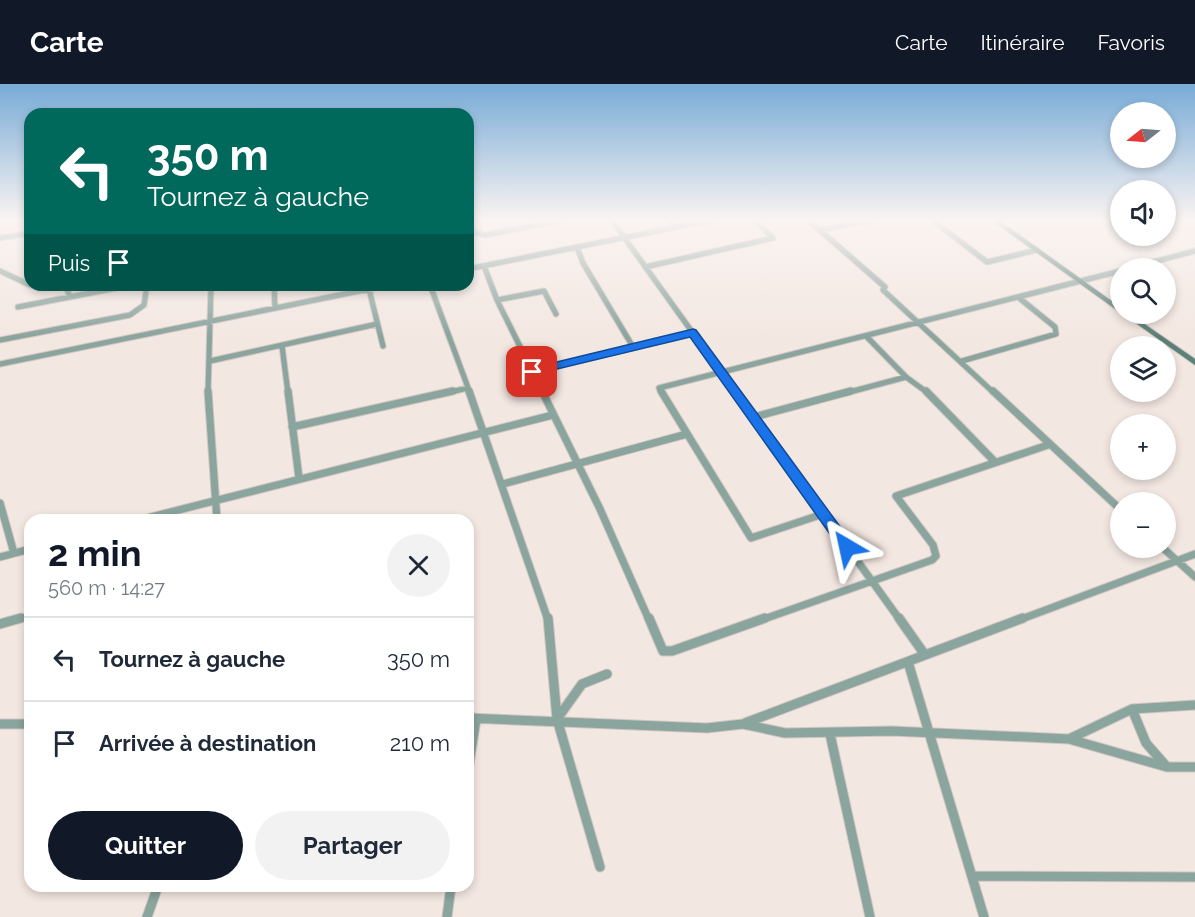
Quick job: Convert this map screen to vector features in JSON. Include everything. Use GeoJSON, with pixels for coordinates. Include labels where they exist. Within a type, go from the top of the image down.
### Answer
{"type":"FeatureCollection","features":[{"type":"Feature","properties":{"kind":"street"},"geometry":{"type":"LineString","coordinates":[[474,268],[524,258]]}},
{"type":"Feature","properties":{"kind":"street"},"geometry":{"type":"LineString","coordinates":[[581,258],[633,347]]}},
{"type":"Feature","properties":{"kind":"street"},"geometry":{"type":"LineString","coordinates":[[638,258],[925,656]]}},
{"type":"Feature","properties":{"kind":"street"},"geometry":{"type":"LineString","coordinates":[[645,267],[685,258]]}},
{"type":"Feature","properties":{"kind":"street"},"geometry":{"type":"LineString","coordinates":[[850,258],[962,361],[1048,445],[1110,500]]}},
{"type":"Feature","properties":{"kind":"street"},"geometry":{"type":"LineString","coordinates":[[982,258],[987,262],[1004,258]]}},
{"type":"Feature","properties":{"kind":"street"},"geometry":{"type":"LineString","coordinates":[[1048,258],[1110,303]]}},
{"type":"Feature","properties":{"kind":"street"},"geometry":{"type":"LineString","coordinates":[[484,266],[497,300],[579,464],[663,651],[672,651],[936,556],[933,545],[896,496],[1048,445]]}},
{"type":"Feature","properties":{"kind":"street"},"geometry":{"type":"LineString","coordinates":[[0,271],[24,282]]}},
{"type":"Feature","properties":{"kind":"street"},"geometry":{"type":"LineString","coordinates":[[823,514],[751,537],[659,388],[1110,274]]}},
{"type":"Feature","properties":{"kind":"street"},"geometry":{"type":"LineString","coordinates":[[68,291],[70,297]]}},
{"type":"Feature","properties":{"kind":"street"},"geometry":{"type":"LineString","coordinates":[[18,308],[91,291]]}},
{"type":"Feature","properties":{"kind":"street"},"geometry":{"type":"LineString","coordinates":[[0,340],[130,315],[144,305],[146,291]]}},
{"type":"Feature","properties":{"kind":"street"},"geometry":{"type":"LineString","coordinates":[[211,291],[208,410],[217,514]]}},
{"type":"Feature","properties":{"kind":"street"},"geometry":{"type":"LineString","coordinates":[[274,291],[274,308]]}},
{"type":"Feature","properties":{"kind":"street"},"geometry":{"type":"LineString","coordinates":[[0,364],[359,291]]}},
{"type":"Feature","properties":{"kind":"street"},"geometry":{"type":"LineString","coordinates":[[369,291],[383,346]]}},
{"type":"Feature","properties":{"kind":"street"},"geometry":{"type":"LineString","coordinates":[[432,291],[503,484],[548,618],[557,721],[600,867]]}},
{"type":"Feature","properties":{"kind":"street"},"geometry":{"type":"LineString","coordinates":[[497,300],[544,291],[556,314]]}},
{"type":"Feature","properties":{"kind":"street"},"geometry":{"type":"LineString","coordinates":[[962,361],[1056,334],[1055,327],[1018,297]]}},
{"type":"Feature","properties":{"kind":"street"},"geometry":{"type":"LineString","coordinates":[[210,361],[377,324]]}},
{"type":"Feature","properties":{"kind":"street"},"geometry":{"type":"LineString","coordinates":[[1140,324],[1195,363]]}},
{"type":"Feature","properties":{"kind":"street"},"geometry":{"type":"LineString","coordinates":[[532,372],[693,333]]}},
{"type":"Feature","properties":{"kind":"street"},"geometry":{"type":"LineString","coordinates":[[867,337],[906,377],[924,389],[995,462]]}},
{"type":"Feature","properties":{"kind":"street"},"geometry":{"type":"LineString","coordinates":[[282,346],[299,478]]}},
{"type":"Feature","properties":{"kind":"street"},"geometry":{"type":"LineString","coordinates":[[754,417],[906,377]]}},
{"type":"Feature","properties":{"kind":"street"},"geometry":{"type":"LineString","coordinates":[[292,427],[468,388]]}},
{"type":"Feature","properties":{"kind":"street"},"geometry":{"type":"LineString","coordinates":[[162,514],[554,415]]}},
{"type":"Feature","properties":{"kind":"street"},"geometry":{"type":"LineString","coordinates":[[503,484],[687,434]]}},
{"type":"Feature","properties":{"kind":"street"},"geometry":{"type":"LineString","coordinates":[[0,503],[14,553]]}},
{"type":"Feature","properties":{"kind":"street"},"geometry":{"type":"LineString","coordinates":[[0,557],[24,550]]}},
{"type":"Feature","properties":{"kind":"street"},"geometry":{"type":"LineString","coordinates":[[474,719],[707,728],[743,724],[1195,554]]}},
{"type":"Feature","properties":{"kind":"street"},"geometry":{"type":"LineString","coordinates":[[1175,558],[1195,577]]}},
{"type":"Feature","properties":{"kind":"street"},"geometry":{"type":"LineString","coordinates":[[0,624],[24,618]]}},
{"type":"Feature","properties":{"kind":"street"},"geometry":{"type":"LineString","coordinates":[[908,662],[984,917]]}},
{"type":"Feature","properties":{"kind":"street"},"geometry":{"type":"LineString","coordinates":[[557,721],[582,684],[606,674]]}},
{"type":"Feature","properties":{"kind":"street"},"geometry":{"type":"LineString","coordinates":[[1069,739],[1131,709],[1195,705]]}},
{"type":"Feature","properties":{"kind":"street"},"geometry":{"type":"LineString","coordinates":[[1131,709],[1146,743],[1167,767]]}},
{"type":"Feature","properties":{"kind":"street"},"geometry":{"type":"LineString","coordinates":[[0,724],[24,724]]}},
{"type":"Feature","properties":{"kind":"street"},"geometry":{"type":"LineString","coordinates":[[743,724],[784,733],[830,734],[892,731],[1069,739],[1167,767],[1195,767]]}},
{"type":"Feature","properties":{"kind":"street"},"geometry":{"type":"LineString","coordinates":[[830,734],[870,917]]}},
{"type":"Feature","properties":{"kind":"street"},"geometry":{"type":"LineString","coordinates":[[972,876],[1195,877]]}},
{"type":"Feature","properties":{"kind":"street"},"geometry":{"type":"LineString","coordinates":[[147,917],[156,892]]}},
{"type":"Feature","properties":{"kind":"street"},"geometry":{"type":"LineString","coordinates":[[447,917],[450,892]]}},
{"type":"Feature","properties":{"kind":"route"},"geometry":{"type":"LineString","coordinates":[[532,372],[693,333],[847,547]]}}]}
